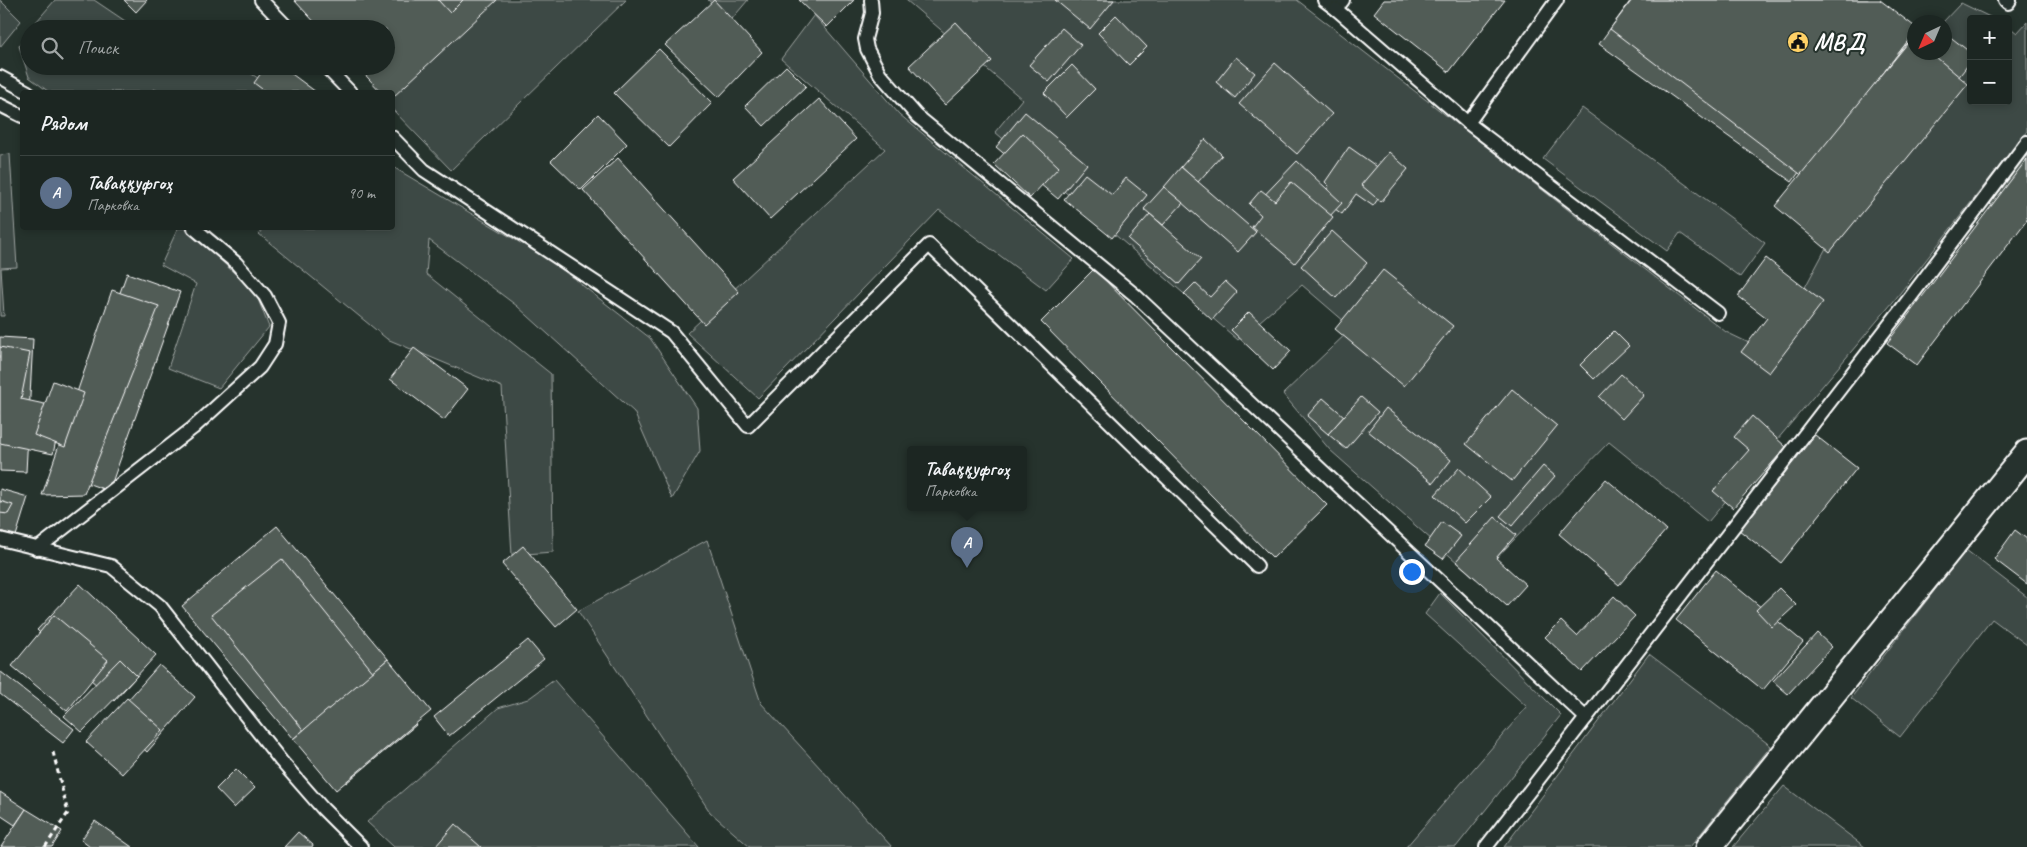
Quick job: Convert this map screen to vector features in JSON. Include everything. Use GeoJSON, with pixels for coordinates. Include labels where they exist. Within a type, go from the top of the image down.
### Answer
{"type":"FeatureCollection","features":[{"type":"Feature","properties":{"kind":"street"},"geometry":{"type":"LineString","coordinates":[[1710,847],[2027,452]]}},
{"type":"Feature","properties":{"kind":"lane"},"geometry":{"type":"LineString","coordinates":[[262,0],[281,20]]}},
{"type":"Feature","properties":{"kind":"lane"},"geometry":{"type":"LineString","coordinates":[[871,0],[872,13],[865,39],[867,48],[880,74],[917,116],[1135,295],[1586,718]]}},
{"type":"Feature","properties":{"kind":"lane"},"geometry":{"type":"LineString","coordinates":[[1324,0],[1340,4],[1468,123],[1718,313]]}},
{"type":"Feature","properties":{"kind":"lane"},"geometry":{"type":"LineString","coordinates":[[1468,123],[1557,0]]}},
{"type":"Feature","properties":{"kind":"lane"},"geometry":{"type":"LineString","coordinates":[[2005,0],[2008,3],[2010,0]]}},
{"type":"Feature","properties":{"kind":"lane"},"geometry":{"type":"LineString","coordinates":[[334,75],[348,90]]}},
{"type":"Feature","properties":{"kind":"lane"},"geometry":{"type":"LineString","coordinates":[[0,77],[24,90]]}},
{"type":"Feature","properties":{"kind":"lane"},"geometry":{"type":"LineString","coordinates":[[0,105],[20,115]]}},
{"type":"Feature","properties":{"kind":"lane"},"geometry":{"type":"LineString","coordinates":[[395,141],[424,170],[671,332],[748,426],[929,245],[1257,566]]}},
{"type":"Feature","properties":{"kind":"lane"},"geometry":{"type":"LineString","coordinates":[[1486,847],[1900,311],[2027,142]]}},
{"type":"Feature","properties":{"kind":"lane"},"geometry":{"type":"LineString","coordinates":[[37,549],[193,428],[260,367],[275,344],[278,324],[265,296],[236,263],[196,230]]}},
{"type":"Feature","properties":{"kind":"lane"},"geometry":{"type":"LineString","coordinates":[[0,539],[111,566],[160,606],[281,761],[323,809],[361,847]]}},
{"type":"Feature","properties":{"kind":"path"},"geometry":{"type":"LineString","coordinates":[[45,847],[68,813],[52,752]]}},
{"type":"Feature","properties":{"kind":"shaded area"},"geometry":{"type":"Polygon","coordinates":[[[0,0],[20,22],[0,47],[0,0]]]}},
{"type":"Feature","properties":{"kind":"shaded area"},"geometry":{"type":"Polygon","coordinates":[[[55,0],[94,0],[124,20],[38,20],[55,0]]]}},
{"type":"Feature","properties":{"kind":"shaded area"},"geometry":{"type":"Polygon","coordinates":[[[487,0],[626,0],[451,170],[395,112],[395,90],[393,90],[487,0]]]}},
{"type":"Feature","properties":{"kind":"shaded area"},"geometry":{"type":"Polygon","coordinates":[[[708,0],[748,0],[731,20],[708,0]]]}},
{"type":"Feature","properties":{"kind":"shaded area"},"geometry":{"type":"Polygon","coordinates":[[[906,0],[1297,0],[1726,332],[1770,353],[1842,218],[1939,60],[1952,60],[1952,15],[1950,15],[1961,3],[1986,15],[1967,15],[1967,105],[2012,105],[2012,29],[2017,33],[2027,22],[2027,131],[1893,302],[1708,522],[1609,442],[1476,579],[1330,450],[1283,394],[1352,328],[1302,285],[1238,340],[995,132],[1022,99],[906,0]]]}},
{"type":"Feature","properties":{"kind":"shaded area"},"geometry":{"type":"Polygon","coordinates":[[[814,15],[899,114],[1074,259],[1046,290],[939,210],[758,398],[687,333],[885,149],[781,59],[814,15]]]}},
{"type":"Feature","properties":{"kind":"shaded area"},"geometry":{"type":"Polygon","coordinates":[[[28,75],[253,75],[277,90],[46,90],[28,75]]]}},
{"type":"Feature","properties":{"kind":"shaded area"},"geometry":{"type":"Polygon","coordinates":[[[1582,108],[1765,243],[1740,277],[1680,233],[1667,251],[1543,159],[1582,108]]]}},
{"type":"Feature","properties":{"kind":"shaded area"},"geometry":{"type":"Polygon","coordinates":[[[10,154],[17,267],[1,268],[4,316],[0,316],[0,155],[10,154]]]}},
{"type":"Feature","properties":{"kind":"shaded area"},"geometry":{"type":"Polygon","coordinates":[[[395,168],[551,261],[650,338],[697,408],[700,451],[672,499],[634,412],[517,306],[429,240],[426,274],[551,374],[553,552],[512,555],[502,387],[387,339],[259,234],[262,230],[395,230],[395,168]]]}},
{"type":"Feature","properties":{"kind":"shaded area"},"geometry":{"type":"Polygon","coordinates":[[[177,230],[189,230],[256,294],[269,327],[219,388],[168,368],[196,284],[161,265],[177,230]]]}},
{"type":"Feature","properties":{"kind":"shaded area"},"geometry":{"type":"Polygon","coordinates":[[[707,540],[761,703],[892,847],[750,847],[710,812],[578,611],[707,540]]]}},
{"type":"Feature","properties":{"kind":"shaded area"},"geometry":{"type":"Polygon","coordinates":[[[1966,550],[2027,597],[2027,645],[1992,619],[1900,737],[1851,698],[1966,550]]]}},
{"type":"Feature","properties":{"kind":"shaded area"},"geometry":{"type":"Polygon","coordinates":[[[1440,593],[1561,715],[1456,847],[1406,847],[1527,707],[1425,614],[1440,593]]]}},
{"type":"Feature","properties":{"kind":"shaded area"},"geometry":{"type":"Polygon","coordinates":[[[1649,654],[1771,746],[1690,847],[1504,847],[1649,654]]]}},
{"type":"Feature","properties":{"kind":"shaded area"},"geometry":{"type":"Polygon","coordinates":[[[554,680],[699,847],[394,847],[367,822],[498,708],[528,699],[554,680]]]}},
{"type":"Feature","properties":{"kind":"shaded area"},"geometry":{"type":"Polygon","coordinates":[[[1784,786],[1865,847],[1733,847],[1784,786]]]}},
{"type":"Feature","properties":{"kind":"building"},"geometry":{"type":"Polygon","coordinates":[[[124,0],[147,0],[136,12],[124,0]]]}},
{"type":"Feature","properties":{"kind":"building"},"geometry":{"type":"Polygon","coordinates":[[[294,0],[497,0],[395,95],[395,90],[379,90],[365,75],[395,75],[395,20],[313,20],[294,0]]]}},
{"type":"Feature","properties":{"kind":"building"},"geometry":{"type":"Polygon","coordinates":[[[438,0],[463,0],[450,13],[438,0]]]}},
{"type":"Feature","properties":{"kind":"building"},"geometry":{"type":"Polygon","coordinates":[[[714,0],[762,52],[719,97],[665,45],[714,0]]]}},
{"type":"Feature","properties":{"kind":"building"},"geometry":{"type":"Polygon","coordinates":[[[799,0],[854,0],[827,27],[799,0]]]}},
{"type":"Feature","properties":{"kind":"building"},"geometry":{"type":"Polygon","coordinates":[[[1055,0],[1114,0],[1090,29],[1055,0]]]}},
{"type":"Feature","properties":{"kind":"building"},"geometry":{"type":"Polygon","coordinates":[[[1384,0],[1505,0],[1449,72],[1374,13],[1384,0]]]}},
{"type":"Feature","properties":{"kind":"building"},"geometry":{"type":"Polygon","coordinates":[[[1631,0],[1868,0],[1904,26],[1792,182],[1599,44],[1631,0]]]}},
{"type":"Feature","properties":{"kind":"building"},"geometry":{"type":"Polygon","coordinates":[[[1632,0],[1880,0],[1907,21],[1907,42],[1804,177],[1610,29],[1632,0]]]}},
{"type":"Feature","properties":{"kind":"building"},"geometry":{"type":"Polygon","coordinates":[[[1116,15],[1147,47],[1129,65],[1098,33],[1116,15]]]}},
{"type":"Feature","properties":{"kind":"building"},"geometry":{"type":"Polygon","coordinates":[[[956,22],[992,61],[945,105],[909,66],[956,22]]]}},
{"type":"Feature","properties":{"kind":"building"},"geometry":{"type":"Polygon","coordinates":[[[1062,28],[1081,45],[1049,82],[1029,65],[1062,28]]]}},
{"type":"Feature","properties":{"kind":"building"},"geometry":{"type":"Polygon","coordinates":[[[1952,38],[1967,50],[1967,66],[1844,226],[1795,188],[1907,42],[1907,60],[1952,60],[1952,38]]]}},
{"type":"Feature","properties":{"kind":"building"},"geometry":{"type":"Polygon","coordinates":[[[1907,44],[1907,60],[1940,60],[1967,83],[1830,252],[1775,206],[1907,44]]]}},
{"type":"Feature","properties":{"kind":"building"},"geometry":{"type":"Polygon","coordinates":[[[659,49],[712,103],[669,147],[614,93],[659,49]]]}},
{"type":"Feature","properties":{"kind":"building"},"geometry":{"type":"Polygon","coordinates":[[[1236,57],[1255,73],[1235,98],[1216,82],[1236,57]]]}},
{"type":"Feature","properties":{"kind":"building"},"geometry":{"type":"Polygon","coordinates":[[[1275,63],[1332,114],[1297,154],[1239,104],[1275,63]]]}},
{"type":"Feature","properties":{"kind":"building"},"geometry":{"type":"Polygon","coordinates":[[[1072,65],[1095,89],[1067,117],[1044,93],[1072,65]]]}},
{"type":"Feature","properties":{"kind":"building"},"geometry":{"type":"Polygon","coordinates":[[[786,66],[806,86],[764,126],[745,106],[786,66]]]}},
{"type":"Feature","properties":{"kind":"building"},"geometry":{"type":"Polygon","coordinates":[[[260,75],[293,75],[313,90],[263,90],[254,83],[260,75]]]}},
{"type":"Feature","properties":{"kind":"building"},"geometry":{"type":"Polygon","coordinates":[[[819,99],[856,139],[770,219],[733,178],[819,99]]]}},
{"type":"Feature","properties":{"kind":"building"},"geometry":{"type":"Polygon","coordinates":[[[1025,112],[1087,164],[1058,199],[996,147],[1025,112]]]}},
{"type":"Feature","properties":{"kind":"building"},"geometry":{"type":"Polygon","coordinates":[[[598,114],[627,144],[581,190],[551,161],[598,114]]]}},
{"type":"Feature","properties":{"kind":"building"},"geometry":{"type":"Polygon","coordinates":[[[1023,133],[1059,167],[1030,198],[994,164],[1023,133]]]}},
{"type":"Feature","properties":{"kind":"building"},"geometry":{"type":"Polygon","coordinates":[[[1205,139],[1222,155],[1198,182],[1181,167],[1205,139]]]}},
{"type":"Feature","properties":{"kind":"building"},"geometry":{"type":"Polygon","coordinates":[[[1349,147],[1393,178],[1373,206],[1356,194],[1342,214],[1320,198],[1329,186],[1325,182],[1349,147]]]}},
{"type":"Feature","properties":{"kind":"building"},"geometry":{"type":"Polygon","coordinates":[[[1389,152],[1408,169],[1381,202],[1361,185],[1389,152]]]}},
{"type":"Feature","properties":{"kind":"building"},"geometry":{"type":"Polygon","coordinates":[[[2027,153],[2027,204],[2022,210],[2012,203],[2004,214],[1990,204],[2027,153]]]}},
{"type":"Feature","properties":{"kind":"building"},"geometry":{"type":"Polygon","coordinates":[[[618,158],[739,292],[704,324],[583,190],[618,158]]]}},
{"type":"Feature","properties":{"kind":"building"},"geometry":{"type":"Polygon","coordinates":[[[2027,159],[2027,220],[1917,365],[1887,343],[2027,159]]]}},
{"type":"Feature","properties":{"kind":"building"},"geometry":{"type":"Polygon","coordinates":[[[1297,161],[1342,203],[1301,247],[1255,205],[1297,161]]]}},
{"type":"Feature","properties":{"kind":"building"},"geometry":{"type":"Polygon","coordinates":[[[1181,167],[1256,232],[1238,252],[1164,187],[1181,167]]]}},
{"type":"Feature","properties":{"kind":"building"},"geometry":{"type":"Polygon","coordinates":[[[1085,174],[1112,195],[1126,178],[1147,195],[1112,238],[1064,199],[1085,174]]]}},
{"type":"Feature","properties":{"kind":"building"},"geometry":{"type":"Polygon","coordinates":[[[1291,182],[1333,217],[1295,263],[1252,227],[1261,215],[1249,204],[1261,190],[1275,201],[1291,182]]]}},
{"type":"Feature","properties":{"kind":"building"},"geometry":{"type":"Polygon","coordinates":[[[1164,187],[1183,203],[1163,225],[1144,209],[1164,187]]]}},
{"type":"Feature","properties":{"kind":"building"},"geometry":{"type":"Polygon","coordinates":[[[1150,214],[1201,259],[1179,284],[1128,239],[1150,214]]]}},
{"type":"Feature","properties":{"kind":"building"},"geometry":{"type":"Polygon","coordinates":[[[1332,231],[1367,263],[1336,298],[1301,266],[1332,231]]]}},
{"type":"Feature","properties":{"kind":"building"},"geometry":{"type":"Polygon","coordinates":[[[1766,258],[1823,302],[1769,373],[1741,352],[1767,318],[1738,296],[1766,258]]]}},
{"type":"Feature","properties":{"kind":"building"},"geometry":{"type":"Polygon","coordinates":[[[1094,269],[1327,505],[1273,558],[1041,322],[1094,269]]]}},
{"type":"Feature","properties":{"kind":"building"},"geometry":{"type":"Polygon","coordinates":[[[1383,270],[1453,326],[1404,386],[1335,329],[1383,270]]]}},
{"type":"Feature","properties":{"kind":"building"},"geometry":{"type":"Polygon","coordinates":[[[127,273],[180,292],[109,491],[56,472],[127,273]]]}},
{"type":"Feature","properties":{"kind":"building"},"geometry":{"type":"Polygon","coordinates":[[[1225,281],[1237,292],[1212,320],[1184,294],[1195,283],[1210,297],[1225,281]]]}},
{"type":"Feature","properties":{"kind":"building"},"geometry":{"type":"Polygon","coordinates":[[[112,290],[159,306],[84,494],[42,495],[112,290]]]}},
{"type":"Feature","properties":{"kind":"building"},"geometry":{"type":"Polygon","coordinates":[[[1249,312],[1291,351],[1273,370],[1231,330],[1249,312]]]}},
{"type":"Feature","properties":{"kind":"building"},"geometry":{"type":"Polygon","coordinates":[[[1614,331],[1629,346],[1594,379],[1580,365],[1614,331]]]}},
{"type":"Feature","properties":{"kind":"building"},"geometry":{"type":"Polygon","coordinates":[[[0,337],[33,339],[26,472],[0,471],[0,337]]]}},
{"type":"Feature","properties":{"kind":"building"},"geometry":{"type":"Polygon","coordinates":[[[0,347],[30,353],[21,399],[63,408],[53,454],[0,443],[0,347]]]}},
{"type":"Feature","properties":{"kind":"building"},"geometry":{"type":"Polygon","coordinates":[[[414,348],[468,389],[444,420],[390,379],[414,348]]]}},
{"type":"Feature","properties":{"kind":"building"},"geometry":{"type":"Polygon","coordinates":[[[1621,374],[1644,395],[1622,419],[1599,397],[1621,374]]]}},
{"type":"Feature","properties":{"kind":"building"},"geometry":{"type":"Polygon","coordinates":[[[53,381],[84,393],[65,447],[34,435],[53,381]]]}},
{"type":"Feature","properties":{"kind":"building"},"geometry":{"type":"Polygon","coordinates":[[[1512,389],[1557,426],[1512,481],[1466,444],[1512,389]]]}},
{"type":"Feature","properties":{"kind":"building"},"geometry":{"type":"Polygon","coordinates":[[[1361,397],[1378,412],[1346,449],[1328,434],[1361,397]]]}},
{"type":"Feature","properties":{"kind":"building"},"geometry":{"type":"Polygon","coordinates":[[[1323,398],[1344,416],[1328,434],[1307,416],[1323,398]]]}},
{"type":"Feature","properties":{"kind":"building"},"geometry":{"type":"Polygon","coordinates":[[[1386,408],[1451,460],[1433,483],[1368,431],[1386,408]]]}},
{"type":"Feature","properties":{"kind":"building"},"geometry":{"type":"Polygon","coordinates":[[[1752,416],[1786,447],[1733,508],[1713,491],[1749,450],[1734,437],[1752,416]]]}},
{"type":"Feature","properties":{"kind":"building"},"geometry":{"type":"Polygon","coordinates":[[[1815,435],[1857,468],[1781,563],[1739,530],[1815,435]]]}},
{"type":"Feature","properties":{"kind":"building"},"geometry":{"type":"Polygon","coordinates":[[[1543,466],[1555,476],[1512,526],[1500,516],[1543,466]]]}},
{"type":"Feature","properties":{"kind":"building"},"geometry":{"type":"Polygon","coordinates":[[[1459,468],[1491,497],[1465,523],[1435,495],[1459,468]]]}},
{"type":"Feature","properties":{"kind":"building"},"geometry":{"type":"Polygon","coordinates":[[[1606,479],[1666,530],[1619,585],[1559,534],[1606,479]]]}},
{"type":"Feature","properties":{"kind":"building"},"geometry":{"type":"Polygon","coordinates":[[[0,489],[28,497],[16,536],[0,531],[0,489]]]}},
{"type":"Feature","properties":{"kind":"building"},"geometry":{"type":"Polygon","coordinates":[[[0,501],[13,505],[8,514],[0,513],[0,501]]]}},
{"type":"Feature","properties":{"kind":"building"},"geometry":{"type":"Polygon","coordinates":[[[1495,517],[1516,535],[1496,558],[1526,585],[1507,606],[1456,561],[1495,517]]]}},
{"type":"Feature","properties":{"kind":"building"},"geometry":{"type":"Polygon","coordinates":[[[1442,522],[1461,536],[1443,559],[1425,546],[1442,522]]]}},
{"type":"Feature","properties":{"kind":"building"},"geometry":{"type":"Polygon","coordinates":[[[277,526],[388,659],[293,739],[182,606],[277,526]]]}},
{"type":"Feature","properties":{"kind":"building"},"geometry":{"type":"Polygon","coordinates":[[[2015,530],[2027,539],[2027,584],[1994,559],[2015,530]]]}},
{"type":"Feature","properties":{"kind":"building"},"geometry":{"type":"Polygon","coordinates":[[[523,546],[577,609],[556,627],[502,564],[523,546]]]}},
{"type":"Feature","properties":{"kind":"building"},"geometry":{"type":"Polygon","coordinates":[[[282,559],[416,725],[346,783],[211,615],[282,559]]]}},
{"type":"Feature","properties":{"kind":"building"},"geometry":{"type":"Polygon","coordinates":[[[1716,570],[1803,642],[1763,690],[1676,620],[1716,570]]]}},
{"type":"Feature","properties":{"kind":"building"},"geometry":{"type":"Polygon","coordinates":[[[80,584],[156,655],[114,701],[37,630],[80,584]]]}},
{"type":"Feature","properties":{"kind":"building"},"geometry":{"type":"Polygon","coordinates":[[[1779,588],[1796,605],[1772,627],[1756,610],[1779,588]]]}},
{"type":"Feature","properties":{"kind":"building"},"geometry":{"type":"Polygon","coordinates":[[[1614,596],[1635,616],[1582,672],[1545,637],[1561,621],[1577,636],[1614,596]]]}},
{"type":"Feature","properties":{"kind":"building"},"geometry":{"type":"Polygon","coordinates":[[[54,615],[108,660],[67,711],[12,666],[54,615]]]}},
{"type":"Feature","properties":{"kind":"building"},"geometry":{"type":"Polygon","coordinates":[[[1817,633],[1832,647],[1788,694],[1773,681],[1817,633]]]}},
{"type":"Feature","properties":{"kind":"building"},"geometry":{"type":"Polygon","coordinates":[[[528,640],[544,659],[449,736],[434,717],[528,640]]]}},
{"type":"Feature","properties":{"kind":"building"},"geometry":{"type":"Polygon","coordinates":[[[120,659],[137,676],[82,732],[64,716],[120,659]]]}},
{"type":"Feature","properties":{"kind":"building"},"geometry":{"type":"Polygon","coordinates":[[[388,659],[431,711],[336,790],[293,739],[388,659]]]}},
{"type":"Feature","properties":{"kind":"building"},"geometry":{"type":"Polygon","coordinates":[[[159,665],[195,697],[147,752],[111,719],[159,665]]]}},
{"type":"Feature","properties":{"kind":"building"},"geometry":{"type":"Polygon","coordinates":[[[1,672],[74,729],[63,743],[0,694],[1,672]]]}},
{"type":"Feature","properties":{"kind":"building"},"geometry":{"type":"Polygon","coordinates":[[[127,698],[163,730],[122,774],[86,742],[127,698]]]}},
{"type":"Feature","properties":{"kind":"building"},"geometry":{"type":"Polygon","coordinates":[[[236,769],[255,788],[234,808],[216,789],[236,769]]]}},
{"type":"Feature","properties":{"kind":"building"},"geometry":{"type":"Polygon","coordinates":[[[0,792],[26,809],[15,825],[0,815],[0,792]]]}},
{"type":"Feature","properties":{"kind":"building"},"geometry":{"type":"Polygon","coordinates":[[[26,809],[62,831],[52,847],[1,847],[26,809]]]}},
{"type":"Feature","properties":{"kind":"building"},"geometry":{"type":"Polygon","coordinates":[[[95,821],[132,847],[90,847],[81,840],[95,821]]]}},
{"type":"Feature","properties":{"kind":"building"},"geometry":{"type":"Polygon","coordinates":[[[455,824],[481,847],[435,847],[455,824]]]}},
{"type":"Feature","properties":{"kind":"building"},"geometry":{"type":"Polygon","coordinates":[[[298,832],[313,845],[312,847],[284,847],[298,832]]]}},
{"type":"Feature","properties":{"kind":"place","name":"МВД"},"geometry":{"type":"Point","coordinates":[1798,42]}},
{"type":"Feature","properties":{"kind":"place","name":"Таваққуфгоҳ"},"geometry":{"type":"Point","coordinates":[967,568]}}]}
